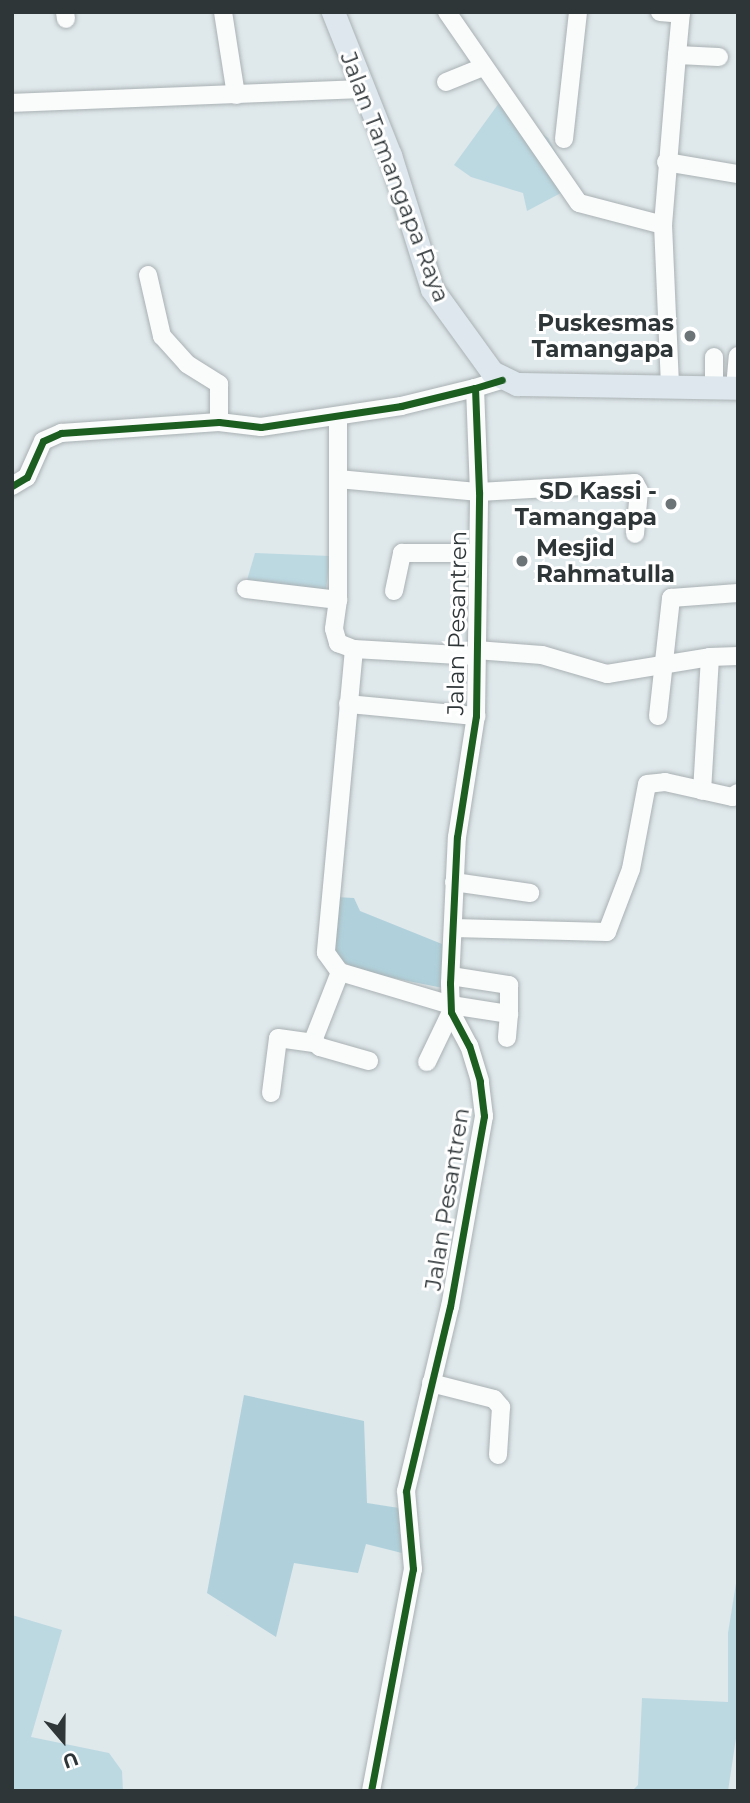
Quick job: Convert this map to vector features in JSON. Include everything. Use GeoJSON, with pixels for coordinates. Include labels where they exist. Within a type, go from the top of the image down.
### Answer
{"type":"FeatureCollection","features":[{"type":"Feature","properties":{"kind":"main road","name":"Jalan Tamangapa Raya"},"geometry":{"type":"LineString","coordinates":[[333,12],[360,89],[390,155],[432,289],[479,359],[502,380]]}},
{"type":"Feature","properties":{"kind":"main road"},"geometry":{"type":"LineString","coordinates":[[502,380],[517,384],[729,388]]}},
{"type":"Feature","properties":{"kind":"street"},"geometry":{"type":"LineString","coordinates":[[223,12],[236,95]]}},
{"type":"Feature","properties":{"kind":"street"},"geometry":{"type":"LineString","coordinates":[[447,12],[579,203],[663,225]]}},
{"type":"Feature","properties":{"kind":"street"},"geometry":{"type":"LineString","coordinates":[[564,139],[578,12]]}},
{"type":"Feature","properties":{"kind":"street"},"geometry":{"type":"LineString","coordinates":[[660,12],[681,13],[666,162],[663,225],[670,385]]}},
{"type":"Feature","properties":{"kind":"street"},"geometry":{"type":"LineString","coordinates":[[677,55],[719,57]]}},
{"type":"Feature","properties":{"kind":"street"},"geometry":{"type":"LineString","coordinates":[[446,82],[483,67]]}},
{"type":"Feature","properties":{"kind":"street"},"geometry":{"type":"LineString","coordinates":[[12,103],[360,89]]}},
{"type":"Feature","properties":{"kind":"street"},"geometry":{"type":"LineString","coordinates":[[666,162],[738,174]]}},
{"type":"Feature","properties":{"kind":"street"},"geometry":{"type":"LineString","coordinates":[[148,275],[162,336],[187,364],[219,384],[219,422]]}},
{"type":"Feature","properties":{"kind":"street"},"geometry":{"type":"LineString","coordinates":[[729,388],[738,356]]}},
{"type":"Feature","properties":{"kind":"street"},"geometry":{"type":"LineString","coordinates":[[714,357],[729,388]]}},
{"type":"Feature","properties":{"kind":"street"},"geometry":{"type":"LineString","coordinates":[[12,486],[27,477],[43,441],[51,436],[219,422],[261,427],[338,417],[502,380]]}},
{"type":"Feature","properties":{"kind":"street","name":"Jalan Pesantren"},"geometry":{"type":"LineString","coordinates":[[371,1791],[411,1582],[406,1491],[470,1209],[484,1116],[480,1081],[469,1046],[451,1008],[454,882],[476,716],[479,492],[475,388]]}},
{"type":"Feature","properties":{"kind":"street"},"geometry":{"type":"LineString","coordinates":[[338,417],[338,600],[335,637],[342,647],[542,655],[607,674],[710,657],[738,656]]}},
{"type":"Feature","properties":{"kind":"street"},"geometry":{"type":"LineString","coordinates":[[338,479],[479,492],[635,484],[639,491],[635,534]]}},
{"type":"Feature","properties":{"kind":"street"},"geometry":{"type":"LineString","coordinates":[[394,591],[401,553],[478,553]]}},
{"type":"Feature","properties":{"kind":"street"},"geometry":{"type":"LineString","coordinates":[[246,589],[338,600]]}},
{"type":"Feature","properties":{"kind":"street"},"geometry":{"type":"LineString","coordinates":[[658,716],[666,664],[671,598],[738,593]]}},
{"type":"Feature","properties":{"kind":"street"},"geometry":{"type":"LineString","coordinates":[[354,649],[348,704],[346,775],[335,827],[326,953],[341,972],[451,1008],[509,1014]]}},
{"type":"Feature","properties":{"kind":"street"},"geometry":{"type":"LineString","coordinates":[[702,792],[710,657]]}},
{"type":"Feature","properties":{"kind":"street"},"geometry":{"type":"LineString","coordinates":[[348,704],[476,716]]}},
{"type":"Feature","properties":{"kind":"street"},"geometry":{"type":"LineString","coordinates":[[453,928],[607,932],[631,869],[647,784],[665,782],[702,792],[737,794]]}},
{"type":"Feature","properties":{"kind":"street"},"geometry":{"type":"LineString","coordinates":[[454,882],[530,894]]}},
{"type":"Feature","properties":{"kind":"street"},"geometry":{"type":"LineString","coordinates":[[314,1044],[341,972]]}},
{"type":"Feature","properties":{"kind":"street"},"geometry":{"type":"LineString","coordinates":[[451,976],[509,985],[507,1038]]}},
{"type":"Feature","properties":{"kind":"street"},"geometry":{"type":"LineString","coordinates":[[427,1062],[451,1008]]}},
{"type":"Feature","properties":{"kind":"street"},"geometry":{"type":"LineString","coordinates":[[271,1093],[278,1038],[314,1044],[369,1061]]}},
{"type":"Feature","properties":{"kind":"street"},"geometry":{"type":"LineString","coordinates":[[431,1382],[494,1399],[500,1408],[498,1455]]}},
{"type":"Feature","properties":{"kind":"shaded area"},"geometry":{"type":"Polygon","coordinates":[[[499,103],[548,138],[574,186],[527,211],[523,193],[471,177],[454,165],[499,103]]]}},
{"type":"Feature","properties":{"kind":"shaded area"},"geometry":{"type":"Polygon","coordinates":[[[255,553],[330,556],[325,598],[245,587],[255,553]]]}},
{"type":"Feature","properties":{"kind":"shaded area"},"geometry":{"type":"Polygon","coordinates":[[[335,897],[354,898],[360,911],[442,944],[443,988],[358,971],[336,957],[332,940],[335,897]]]}},
{"type":"Feature","properties":{"kind":"shaded area"},"geometry":{"type":"Polygon","coordinates":[[[244,1395],[364,1421],[367,1503],[399,1508],[402,1553],[366,1544],[358,1573],[294,1563],[276,1637],[207,1593],[244,1395]]]}},
{"type":"Feature","properties":{"kind":"shaded area"},"geometry":{"type":"Polygon","coordinates":[[[738,1571],[738,1725],[728,1791],[632,1791],[638,1785],[642,1698],[728,1702],[728,1633],[738,1571]]]}},
{"type":"Feature","properties":{"kind":"shaded area"},"geometry":{"type":"Polygon","coordinates":[[[12,1615],[62,1630],[31,1737],[109,1753],[122,1771],[123,1791],[12,1791],[12,1615]]]}},
{"type":"Feature","properties":{"kind":"cycle path"},"geometry":{"type":"LineString","coordinates":[[371,1791],[413,1569],[406,1491],[450,1307],[484,1116],[480,1081],[469,1046],[451,1012],[450,983],[457,837],[476,716],[479,492],[475,388],[502,380]]}},
{"type":"Feature","properties":{"kind":"cycle path"},"geometry":{"type":"LineString","coordinates":[[12,486],[27,477],[43,441],[61,433],[219,422],[261,427],[401,406],[475,388]]}},
{"type":"Feature","properties":{"kind":"place","name":"Puskesmas Tamangapa"},"geometry":{"type":"Point","coordinates":[690,336]}},
{"type":"Feature","properties":{"kind":"place","name":"SD Kassi - Tamangapa"},"geometry":{"type":"Point","coordinates":[671,504]}},
{"type":"Feature","properties":{"kind":"place","name":"Mesjid Rahmatulla"},"geometry":{"type":"Point","coordinates":[522,561]}}]}
